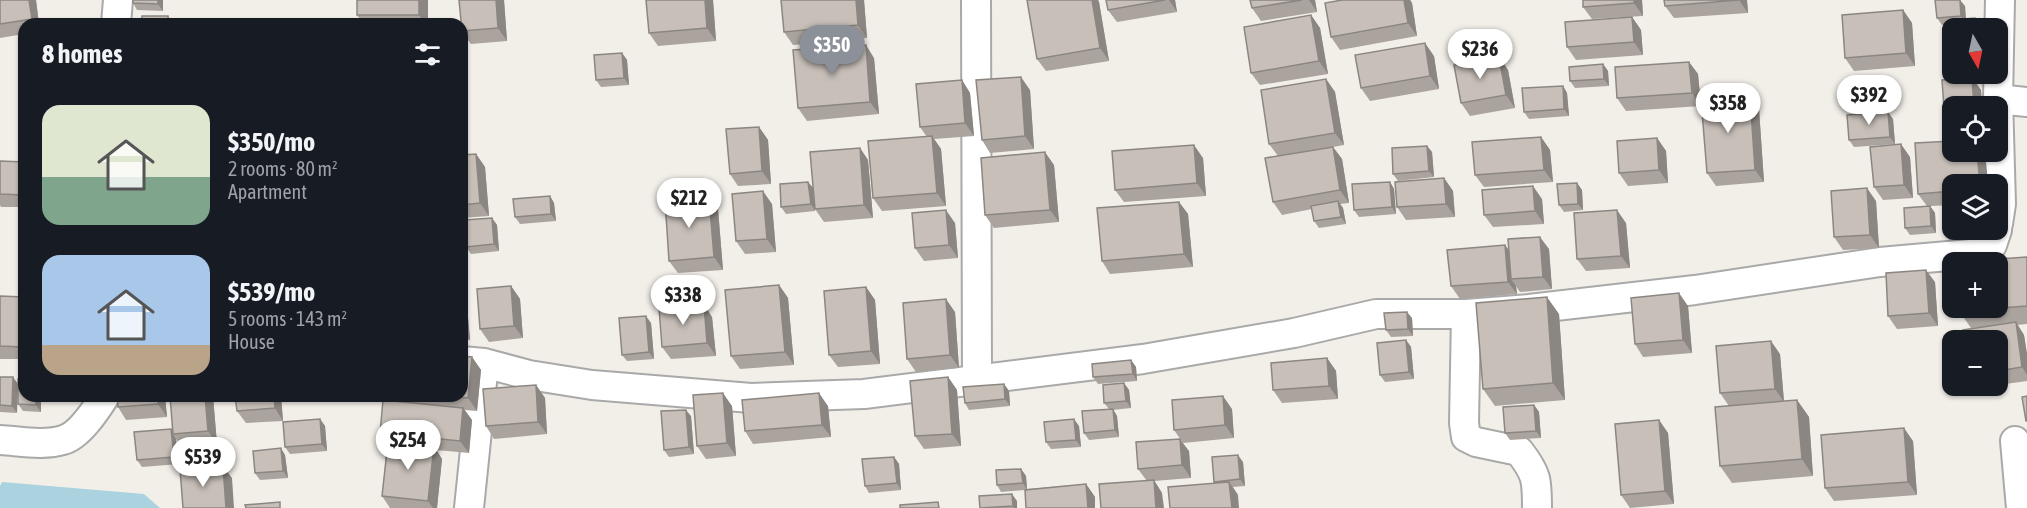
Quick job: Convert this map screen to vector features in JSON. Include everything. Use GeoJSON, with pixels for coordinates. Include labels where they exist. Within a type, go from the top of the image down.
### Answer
{"type":"FeatureCollection","features":[{"type":"Feature","properties":{"kind":"street"},"geometry":{"type":"LineString","coordinates":[[116,18],[118,0]]}},
{"type":"Feature","properties":{"kind":"street"},"geometry":{"type":"LineString","coordinates":[[976,0],[977,380]]}},
{"type":"Feature","properties":{"kind":"street"},"geometry":{"type":"LineString","coordinates":[[1998,96],[2000,0]]}},
{"type":"Feature","properties":{"kind":"street"},"geometry":{"type":"LineString","coordinates":[[2008,100],[2027,102]]}},
{"type":"Feature","properties":{"kind":"street"},"geometry":{"type":"LineString","coordinates":[[469,508],[473,362],[529,375],[592,385],[751,398],[864,394],[1143,359],[1294,333],[1376,314],[1466,314],[1529,309],[1695,290],[1880,262],[1982,253],[1992,245],[1994,240]]}},
{"type":"Feature","properties":{"kind":"street"},"geometry":{"type":"LineString","coordinates":[[1466,314],[1464,423],[1466,437],[1476,442],[1519,451],[1531,466],[1537,479],[1537,508]]}},
{"type":"Feature","properties":{"kind":"street"},"geometry":{"type":"LineString","coordinates":[[0,440],[48,442],[64,440],[82,427],[101,402]]}},
{"type":"Feature","properties":{"kind":"street"},"geometry":{"type":"LineString","coordinates":[[2015,441],[2021,508]]}},
{"type":"Feature","properties":{"kind":"water"},"geometry":{"type":"Polygon","coordinates":[[[2,482],[144,494],[160,508],[0,508],[2,482]]]}},
{"type":"Feature","properties":{"kind":"building"},"geometry":{"type":"Polygon","coordinates":[[[0,0],[29,0],[32,18],[18,18],[18,21],[0,24],[0,0]]]}},
{"type":"Feature","properties":{"kind":"building"},"geometry":{"type":"Polygon","coordinates":[[[133,0],[158,0],[158,4],[133,3],[133,0]]]}},
{"type":"Feature","properties":{"kind":"building"},"geometry":{"type":"Polygon","coordinates":[[[357,0],[419,0],[419,15],[357,15],[357,0]]]}},
{"type":"Feature","properties":{"kind":"building"},"geometry":{"type":"Polygon","coordinates":[[[459,0],[496,0],[498,28],[468,30],[468,18],[461,18],[459,0]]]}},
{"type":"Feature","properties":{"kind":"building"},"geometry":{"type":"Polygon","coordinates":[[[646,0],[705,0],[707,28],[649,33],[646,0]]]}},
{"type":"Feature","properties":{"kind":"building"},"geometry":{"type":"Polygon","coordinates":[[[781,0],[856,0],[858,25],[784,32],[781,0]]]}},
{"type":"Feature","properties":{"kind":"building"},"geometry":{"type":"Polygon","coordinates":[[[1027,0],[1092,0],[1100,48],[1037,59],[1027,0]]]}},
{"type":"Feature","properties":{"kind":"building"},"geometry":{"type":"Polygon","coordinates":[[[1106,0],[1165,0],[1108,10],[1106,0]]]}},
{"type":"Feature","properties":{"kind":"building"},"geometry":{"type":"Polygon","coordinates":[[[1250,0],[1302,0],[1252,8],[1250,0]]]}},
{"type":"Feature","properties":{"kind":"building"},"geometry":{"type":"Polygon","coordinates":[[[1342,0],[1404,0],[1408,23],[1331,37],[1325,3],[1342,0]]]}},
{"type":"Feature","properties":{"kind":"building"},"geometry":{"type":"Polygon","coordinates":[[[1583,0],[1634,0],[1634,3],[1583,7],[1583,0]]]}},
{"type":"Feature","properties":{"kind":"building"},"geometry":{"type":"Polygon","coordinates":[[[1664,0],[1739,0],[1665,6],[1664,0]]]}},
{"type":"Feature","properties":{"kind":"building"},"geometry":{"type":"Polygon","coordinates":[[[1935,0],[1960,0],[1961,16],[1937,18],[1935,0]]]}},
{"type":"Feature","properties":{"kind":"building"},"geometry":{"type":"Polygon","coordinates":[[[1903,10],[1906,53],[1845,58],[1842,15],[1903,10]]]}},
{"type":"Feature","properties":{"kind":"building"},"geometry":{"type":"Polygon","coordinates":[[[1311,15],[1319,61],[1251,73],[1244,27],[1311,15]]]}},
{"type":"Feature","properties":{"kind":"building"},"geometry":{"type":"Polygon","coordinates":[[[142,16],[168,16],[168,18],[142,18],[142,16]]]}},
{"type":"Feature","properties":{"kind":"building"},"geometry":{"type":"Polygon","coordinates":[[[1632,17],[1634,42],[1567,47],[1565,22],[1632,17]]]}},
{"type":"Feature","properties":{"kind":"building"},"geometry":{"type":"Polygon","coordinates":[[[1425,43],[1430,76],[1361,88],[1355,55],[1425,43]]]}},
{"type":"Feature","properties":{"kind":"building"},"geometry":{"type":"Polygon","coordinates":[[[866,45],[870,102],[798,108],[793,50],[866,45]]]}},
{"type":"Feature","properties":{"kind":"building"},"geometry":{"type":"Polygon","coordinates":[[[622,53],[624,78],[596,80],[594,55],[622,53]]]}},
{"type":"Feature","properties":{"kind":"building"},"geometry":{"type":"Polygon","coordinates":[[[1499,57],[1506,95],[1461,103],[1454,65],[1499,57]]]}},
{"type":"Feature","properties":{"kind":"building"},"geometry":{"type":"Polygon","coordinates":[[[1689,62],[1692,93],[1617,98],[1615,67],[1689,62]]]}},
{"type":"Feature","properties":{"kind":"building"},"geometry":{"type":"Polygon","coordinates":[[[1603,64],[1604,79],[1570,81],[1569,67],[1603,64]]]}},
{"type":"Feature","properties":{"kind":"building"},"geometry":{"type":"Polygon","coordinates":[[[1021,77],[1025,136],[982,140],[976,80],[1021,77]]]}},
{"type":"Feature","properties":{"kind":"building"},"geometry":{"type":"Polygon","coordinates":[[[1326,79],[1335,133],[1269,144],[1261,90],[1326,79]]]}},
{"type":"Feature","properties":{"kind":"building"},"geometry":{"type":"Polygon","coordinates":[[[962,80],[965,123],[920,127],[916,84],[962,80]]]}},
{"type":"Feature","properties":{"kind":"building"},"geometry":{"type":"Polygon","coordinates":[[[1942,84],[1972,84],[1973,96],[1943,96],[1942,84]]]}},
{"type":"Feature","properties":{"kind":"building"},"geometry":{"type":"Polygon","coordinates":[[[1563,86],[1564,109],[1524,112],[1522,88],[1563,86]]]}},
{"type":"Feature","properties":{"kind":"building"},"geometry":{"type":"Polygon","coordinates":[[[1750,96],[1755,170],[1707,173],[1701,99],[1750,96]]]}},
{"type":"Feature","properties":{"kind":"building"},"geometry":{"type":"Polygon","coordinates":[[[1888,112],[1890,137],[1849,140],[1847,115],[1888,112]]]}},
{"type":"Feature","properties":{"kind":"building"},"geometry":{"type":"Polygon","coordinates":[[[759,127],[762,171],[730,174],[726,129],[759,127]]]}},
{"type":"Feature","properties":{"kind":"building"},"geometry":{"type":"Polygon","coordinates":[[[932,136],[937,193],[873,198],[868,141],[932,136]]]}},
{"type":"Feature","properties":{"kind":"building"},"geometry":{"type":"Polygon","coordinates":[[[1541,137],[1544,170],[1475,175],[1472,142],[1541,137]]]}},
{"type":"Feature","properties":{"kind":"building"},"geometry":{"type":"Polygon","coordinates":[[[1657,138],[1659,170],[1619,173],[1617,141],[1657,138]]]}},
{"type":"Feature","properties":{"kind":"building"},"geometry":{"type":"Polygon","coordinates":[[[1942,142],[1942,162],[1978,162],[1979,174],[1942,174],[1942,192],[1918,194],[1915,143],[1942,142]]]}},
{"type":"Feature","properties":{"kind":"building"},"geometry":{"type":"Polygon","coordinates":[[[1901,144],[1904,185],[1874,187],[1870,147],[1901,144]]]}},
{"type":"Feature","properties":{"kind":"building"},"geometry":{"type":"Polygon","coordinates":[[[1194,145],[1197,183],[1115,190],[1112,151],[1194,145]]]}},
{"type":"Feature","properties":{"kind":"building"},"geometry":{"type":"Polygon","coordinates":[[[1427,146],[1429,171],[1393,174],[1392,148],[1427,146]]]}},
{"type":"Feature","properties":{"kind":"building"},"geometry":{"type":"Polygon","coordinates":[[[1333,147],[1340,190],[1273,202],[1265,158],[1333,147]]]}},
{"type":"Feature","properties":{"kind":"building"},"geometry":{"type":"Polygon","coordinates":[[[860,148],[864,205],[815,209],[810,152],[860,148]]]}},
{"type":"Feature","properties":{"kind":"building"},"geometry":{"type":"Polygon","coordinates":[[[1045,152],[1050,210],[985,215],[981,158],[1045,152]]]}},
{"type":"Feature","properties":{"kind":"building"},"geometry":{"type":"Polygon","coordinates":[[[476,154],[480,203],[468,204],[468,155],[476,154]]]}},
{"type":"Feature","properties":{"kind":"building"},"geometry":{"type":"Polygon","coordinates":[[[0,161],[18,162],[18,195],[0,194],[0,161]]]}},
{"type":"Feature","properties":{"kind":"building"},"geometry":{"type":"Polygon","coordinates":[[[1444,178],[1446,204],[1397,207],[1395,182],[1444,178]]]}},
{"type":"Feature","properties":{"kind":"building"},"geometry":{"type":"Polygon","coordinates":[[[808,182],[811,204],[781,207],[780,184],[808,182]]]}},
{"type":"Feature","properties":{"kind":"building"},"geometry":{"type":"Polygon","coordinates":[[[1390,182],[1392,207],[1354,210],[1352,184],[1390,182]]]}},
{"type":"Feature","properties":{"kind":"building"},"geometry":{"type":"Polygon","coordinates":[[[1577,183],[1578,204],[1559,205],[1557,184],[1577,183]]]}},
{"type":"Feature","properties":{"kind":"building"},"geometry":{"type":"Polygon","coordinates":[[[1533,186],[1535,211],[1484,215],[1482,190],[1533,186]]]}},
{"type":"Feature","properties":{"kind":"building"},"geometry":{"type":"Polygon","coordinates":[[[1867,188],[1870,235],[1834,237],[1831,191],[1867,188]]]}},
{"type":"Feature","properties":{"kind":"building"},"geometry":{"type":"Polygon","coordinates":[[[763,191],[767,239],[736,241],[732,194],[763,191]]]}},
{"type":"Feature","properties":{"kind":"building"},"geometry":{"type":"Polygon","coordinates":[[[550,196],[551,214],[515,217],[513,199],[550,196]]]}},
{"type":"Feature","properties":{"kind":"building"},"geometry":{"type":"Polygon","coordinates":[[[709,197],[714,257],[669,261],[665,200],[709,197]]]}},
{"type":"Feature","properties":{"kind":"building"},"geometry":{"type":"Polygon","coordinates":[[[1338,201],[1341,217],[1314,221],[1311,206],[1338,201]]]}},
{"type":"Feature","properties":{"kind":"building"},"geometry":{"type":"Polygon","coordinates":[[[1179,202],[1184,254],[1102,261],[1097,208],[1179,202]]]}},
{"type":"Feature","properties":{"kind":"building"},"geometry":{"type":"Polygon","coordinates":[[[1930,206],[1931,226],[1905,228],[1904,208],[1930,206]]]}},
{"type":"Feature","properties":{"kind":"building"},"geometry":{"type":"Polygon","coordinates":[[[946,210],[949,245],[915,248],[912,213],[946,210]]]}},
{"type":"Feature","properties":{"kind":"building"},"geometry":{"type":"Polygon","coordinates":[[[1617,210],[1621,256],[1577,259],[1574,213],[1617,210]]]}},
{"type":"Feature","properties":{"kind":"building"},"geometry":{"type":"Polygon","coordinates":[[[492,218],[494,244],[468,247],[468,220],[492,218]]]}},
{"type":"Feature","properties":{"kind":"building"},"geometry":{"type":"Polygon","coordinates":[[[1540,237],[1543,277],[1511,279],[1508,239],[1540,237]]]}},
{"type":"Feature","properties":{"kind":"building"},"geometry":{"type":"Polygon","coordinates":[[[1505,245],[1508,282],[1451,286],[1447,250],[1505,245]]]}},
{"type":"Feature","properties":{"kind":"building"},"geometry":{"type":"Polygon","coordinates":[[[2027,257],[2027,306],[2008,307],[2008,258],[2027,257]]]}},
{"type":"Feature","properties":{"kind":"building"},"geometry":{"type":"Polygon","coordinates":[[[1926,270],[1929,313],[1888,316],[1886,273],[1926,270]]]}},
{"type":"Feature","properties":{"kind":"building"},"geometry":{"type":"Polygon","coordinates":[[[779,285],[785,352],[731,356],[725,290],[779,285]]]}},
{"type":"Feature","properties":{"kind":"building"},"geometry":{"type":"Polygon","coordinates":[[[511,286],[514,326],[480,329],[477,289],[511,286]]]}},
{"type":"Feature","properties":{"kind":"building"},"geometry":{"type":"Polygon","coordinates":[[[866,287],[871,351],[829,355],[824,291],[866,287]]]}},
{"type":"Feature","properties":{"kind":"building"},"geometry":{"type":"Polygon","coordinates":[[[1679,293],[1683,340],[1635,344],[1631,298],[1679,293]]]}},
{"type":"Feature","properties":{"kind":"building"},"geometry":{"type":"Polygon","coordinates":[[[0,296],[18,297],[18,347],[0,346],[0,296]]]}},
{"type":"Feature","properties":{"kind":"building"},"geometry":{"type":"Polygon","coordinates":[[[1547,297],[1553,383],[1483,389],[1476,303],[1547,297]]]}},
{"type":"Feature","properties":{"kind":"building"},"geometry":{"type":"Polygon","coordinates":[[[946,299],[950,355],[907,359],[903,303],[946,299]]]}},
{"type":"Feature","properties":{"kind":"building"},"geometry":{"type":"Polygon","coordinates":[[[704,304],[707,343],[662,347],[659,308],[704,304]]]}},
{"type":"Feature","properties":{"kind":"building"},"geometry":{"type":"Polygon","coordinates":[[[1407,312],[1408,329],[1386,330],[1384,313],[1407,312]]]}},
{"type":"Feature","properties":{"kind":"building"},"geometry":{"type":"Polygon","coordinates":[[[646,316],[649,352],[622,355],[619,318],[646,316]]]}},
{"type":"Feature","properties":{"kind":"building"},"geometry":{"type":"Polygon","coordinates":[[[2016,322],[2022,367],[2008,369],[2008,330],[1963,330],[2016,322]]]}},
{"type":"Feature","properties":{"kind":"building"},"geometry":{"type":"Polygon","coordinates":[[[1406,340],[1409,372],[1380,375],[1377,343],[1406,340]]]}},
{"type":"Feature","properties":{"kind":"building"},"geometry":{"type":"Polygon","coordinates":[[[1771,341],[1775,389],[1720,393],[1716,346],[1771,341]]]}},
{"type":"Feature","properties":{"kind":"building"},"geometry":{"type":"Polygon","coordinates":[[[468,357],[472,357],[468,398],[468,357]]]}},
{"type":"Feature","properties":{"kind":"building"},"geometry":{"type":"Polygon","coordinates":[[[1327,358],[1329,386],[1273,390],[1271,363],[1327,358]]]}},
{"type":"Feature","properties":{"kind":"building"},"geometry":{"type":"Polygon","coordinates":[[[1131,360],[1133,374],[1093,377],[1092,364],[1131,360]]]}},
{"type":"Feature","properties":{"kind":"building"},"geometry":{"type":"Polygon","coordinates":[[[0,377],[13,377],[12,406],[0,405],[0,377]]]}},
{"type":"Feature","properties":{"kind":"building"},"geometry":{"type":"Polygon","coordinates":[[[948,377],[952,434],[915,436],[910,381],[948,377]]]}},
{"type":"Feature","properties":{"kind":"building"},"geometry":{"type":"Polygon","coordinates":[[[1124,383],[1126,401],[1104,403],[1103,385],[1124,383]]]}},
{"type":"Feature","properties":{"kind":"building"},"geometry":{"type":"Polygon","coordinates":[[[1004,384],[1005,399],[965,403],[963,387],[1004,384]]]}},
{"type":"Feature","properties":{"kind":"building"},"geometry":{"type":"Polygon","coordinates":[[[536,385],[538,422],[486,426],[483,389],[536,385]]]}},
{"type":"Feature","properties":{"kind":"building"},"geometry":{"type":"Polygon","coordinates":[[[723,393],[727,443],[697,446],[693,395],[723,393]]]}},
{"type":"Feature","properties":{"kind":"building"},"geometry":{"type":"Polygon","coordinates":[[[819,393],[822,425],[745,431],[742,400],[819,393]]]}},
{"type":"Feature","properties":{"kind":"building"},"geometry":{"type":"Polygon","coordinates":[[[1223,396],[1225,425],[1174,430],[1172,400],[1223,396]]]}},
{"type":"Feature","properties":{"kind":"building"},"geometry":{"type":"Polygon","coordinates":[[[2027,396],[2027,421],[2026,421],[2022,397],[2027,396]]]}},
{"type":"Feature","properties":{"kind":"building"},"geometry":{"type":"Polygon","coordinates":[[[1797,400],[1802,459],[1720,466],[1715,407],[1797,400]]]}},
{"type":"Feature","properties":{"kind":"building"},"geometry":{"type":"Polygon","coordinates":[[[18,402],[36,402],[36,405],[18,404],[18,402]]]}},
{"type":"Feature","properties":{"kind":"building"},"geometry":{"type":"Polygon","coordinates":[[[118,402],[158,402],[158,404],[118,407],[118,402]]]}},
{"type":"Feature","properties":{"kind":"building"},"geometry":{"type":"Polygon","coordinates":[[[170,402],[206,402],[208,431],[173,434],[170,402]]]}},
{"type":"Feature","properties":{"kind":"building"},"geometry":{"type":"Polygon","coordinates":[[[236,402],[274,402],[275,408],[237,411],[236,402]]]}},
{"type":"Feature","properties":{"kind":"building"},"geometry":{"type":"Polygon","coordinates":[[[383,402],[463,408],[460,441],[380,433],[383,402]]]}},
{"type":"Feature","properties":{"kind":"building"},"geometry":{"type":"Polygon","coordinates":[[[1534,405],[1536,431],[1505,433],[1503,407],[1534,405]]]}},
{"type":"Feature","properties":{"kind":"building"},"geometry":{"type":"Polygon","coordinates":[[[1113,409],[1115,430],[1084,433],[1082,411],[1113,409]]]}},
{"type":"Feature","properties":{"kind":"building"},"geometry":{"type":"Polygon","coordinates":[[[686,410],[689,447],[664,450],[661,411],[686,410]]]}},
{"type":"Feature","properties":{"kind":"building"},"geometry":{"type":"Polygon","coordinates":[[[320,419],[322,444],[285,447],[283,422],[320,419]]]}},
{"type":"Feature","properties":{"kind":"building"},"geometry":{"type":"Polygon","coordinates":[[[1074,419],[1076,440],[1046,442],[1044,422],[1074,419]]]}},
{"type":"Feature","properties":{"kind":"building"},"geometry":{"type":"Polygon","coordinates":[[[1659,420],[1665,491],[1621,495],[1615,424],[1659,420]]]}},
{"type":"Feature","properties":{"kind":"building"},"geometry":{"type":"Polygon","coordinates":[[[1904,428],[1908,482],[1825,488],[1821,435],[1904,428]]]}},
{"type":"Feature","properties":{"kind":"building"},"geometry":{"type":"Polygon","coordinates":[[[171,429],[174,457],[137,460],[134,432],[171,429]]]}},
{"type":"Feature","properties":{"kind":"building"},"geometry":{"type":"Polygon","coordinates":[[[1180,439],[1182,465],[1138,469],[1136,442],[1180,439]]]}},
{"type":"Feature","properties":{"kind":"building"},"geometry":{"type":"Polygon","coordinates":[[[388,442],[434,446],[428,501],[382,496],[388,442]]]}},
{"type":"Feature","properties":{"kind":"building"},"geometry":{"type":"Polygon","coordinates":[[[281,448],[283,471],[255,473],[253,451],[281,448]]]}},
{"type":"Feature","properties":{"kind":"building"},"geometry":{"type":"Polygon","coordinates":[[[1238,455],[1240,479],[1214,482],[1212,457],[1238,455]]]}},
{"type":"Feature","properties":{"kind":"building"},"geometry":{"type":"Polygon","coordinates":[[[894,457],[897,483],[865,486],[862,459],[894,457]]]}},
{"type":"Feature","properties":{"kind":"building"},"geometry":{"type":"Polygon","coordinates":[[[223,466],[226,508],[183,508],[180,469],[223,466]]]}},
{"type":"Feature","properties":{"kind":"building"},"geometry":{"type":"Polygon","coordinates":[[[1021,469],[1023,483],[997,485],[996,470],[1021,469]]]}},
{"type":"Feature","properties":{"kind":"building"},"geometry":{"type":"Polygon","coordinates":[[[1154,480],[1156,508],[1101,508],[1099,484],[1154,480]]]}},
{"type":"Feature","properties":{"kind":"building"},"geometry":{"type":"Polygon","coordinates":[[[1229,482],[1232,508],[1170,508],[1168,487],[1229,482]]]}},
{"type":"Feature","properties":{"kind":"building"},"geometry":{"type":"Polygon","coordinates":[[[1086,484],[1088,508],[1026,508],[1025,490],[1086,484]]]}},
{"type":"Feature","properties":{"kind":"building"},"geometry":{"type":"Polygon","coordinates":[[[1012,494],[1013,506],[980,508],[979,496],[1012,494]]]}},
{"type":"Feature","properties":{"kind":"building"},"geometry":{"type":"Polygon","coordinates":[[[280,502],[280,508],[246,508],[245,505],[280,502]]]}},
{"type":"Feature","properties":{"kind":"building"},"geometry":{"type":"Polygon","coordinates":[[[938,502],[939,508],[900,508],[900,505],[938,502]]]}}]}
